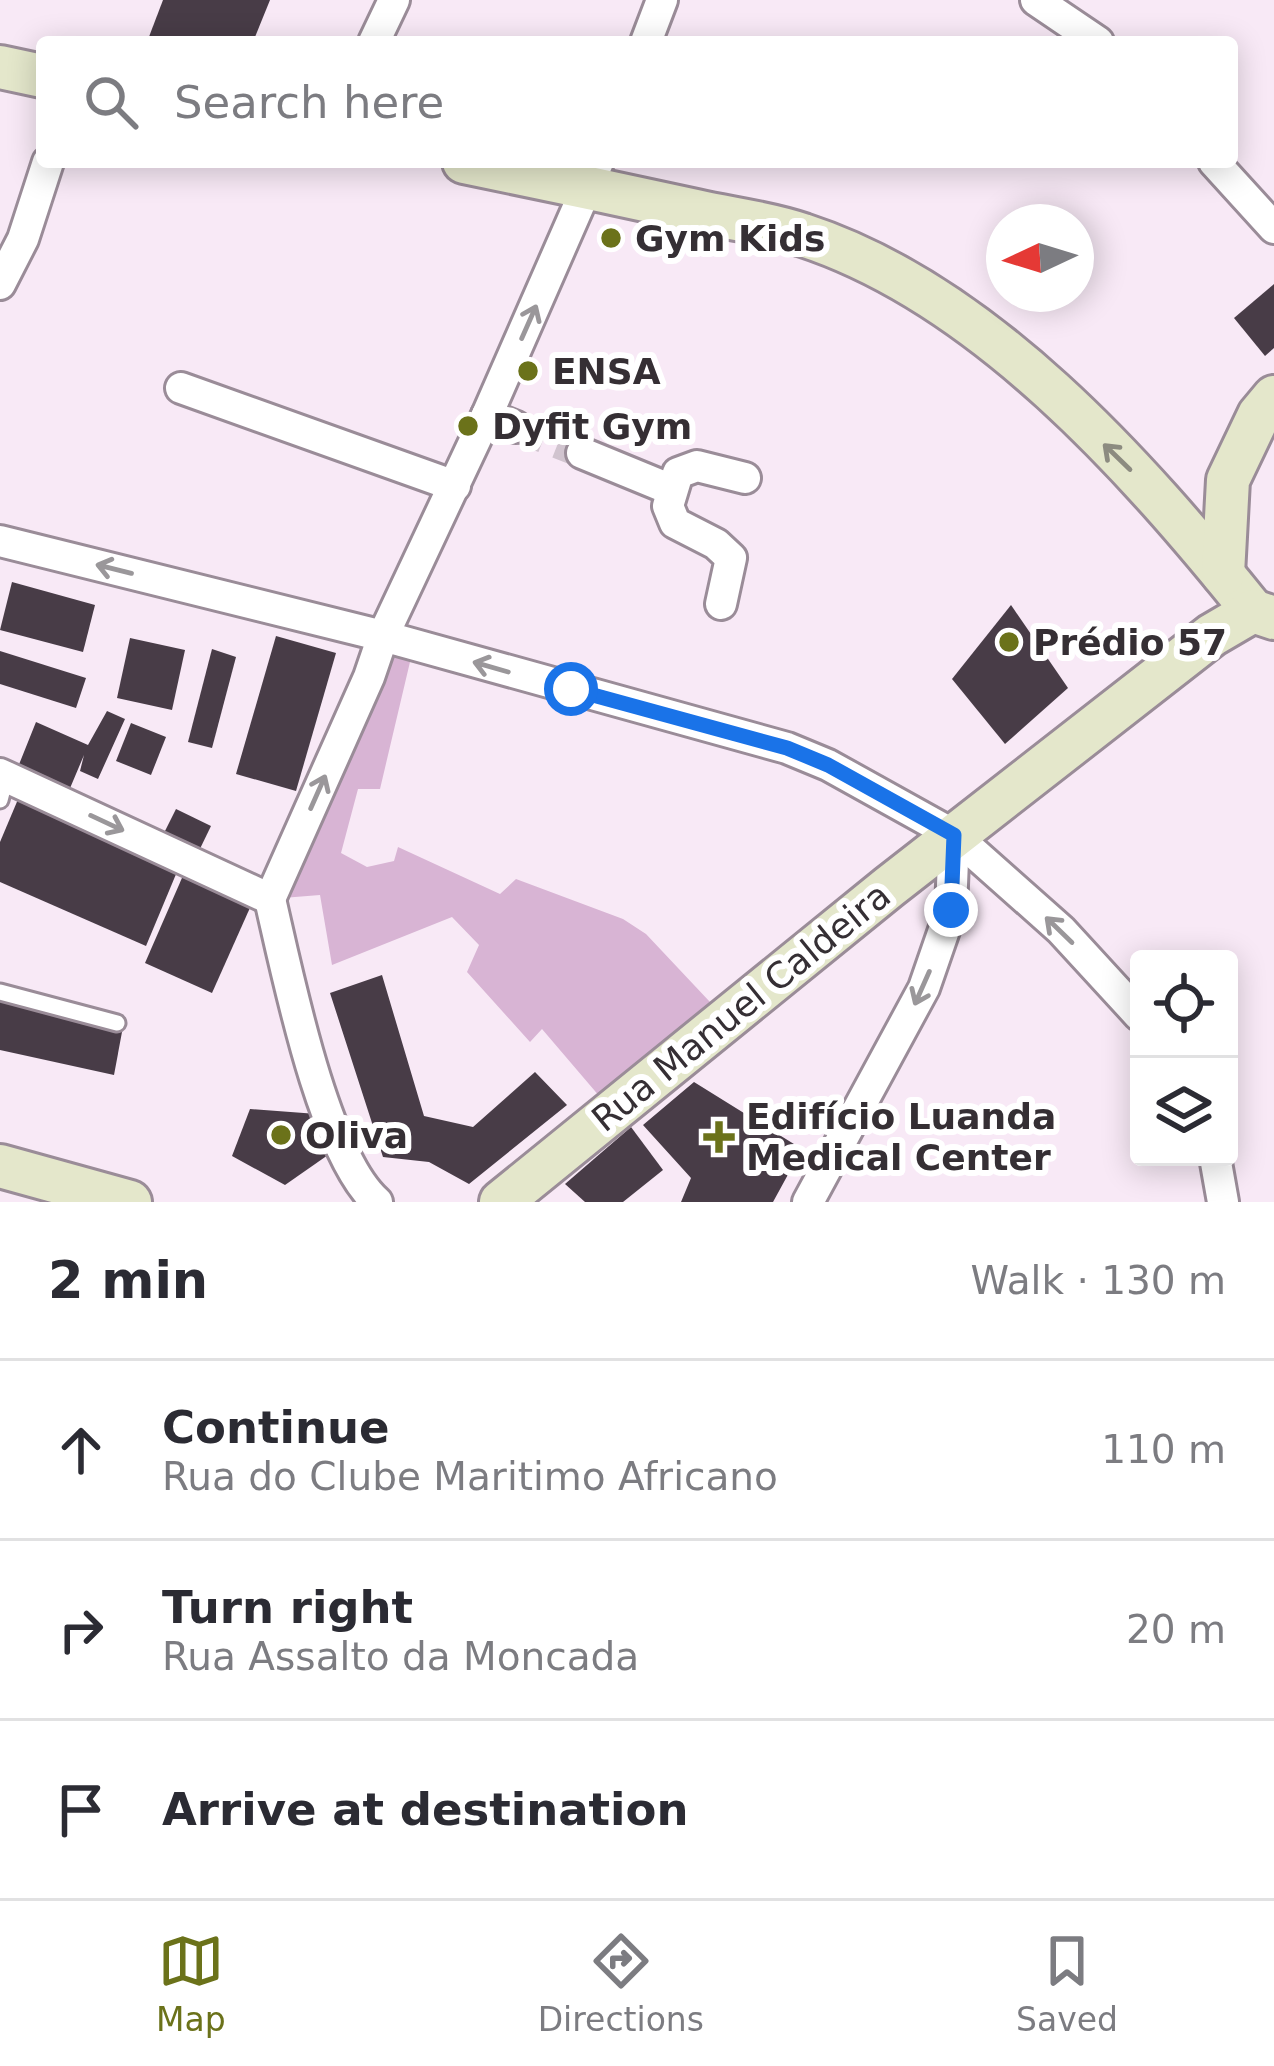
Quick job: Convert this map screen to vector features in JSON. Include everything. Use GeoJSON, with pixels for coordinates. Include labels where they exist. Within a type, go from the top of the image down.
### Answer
{"type":"FeatureCollection","features":[{"type":"Feature","properties":{"kind":"street"},"geometry":{"type":"LineString","coordinates":[[377,36],[394,0]]}},
{"type":"Feature","properties":{"kind":"street"},"geometry":{"type":"LineString","coordinates":[[648,36],[662,0]]}},
{"type":"Feature","properties":{"kind":"street"},"geometry":{"type":"LineString","coordinates":[[1036,0],[1090,36]]}},
{"type":"Feature","properties":{"kind":"street"},"geometry":{"type":"LineString","coordinates":[[0,67],[36,75]]}},
{"type":"Feature","properties":{"kind":"street"},"geometry":{"type":"LineString","coordinates":[[0,284],[23,239],[46,168]]}},
{"type":"Feature","properties":{"kind":"street"},"geometry":{"type":"LineString","coordinates":[[524,168],[593,175],[801,234],[946,304],[1004,350],[1163,501],[1267,622]]}},
{"type":"Feature","properties":{"kind":"street"},"geometry":{"type":"LineString","coordinates":[[1219,168],[1274,228]]}},
{"type":"Feature","properties":{"kind":"street"},"geometry":{"type":"LineString","coordinates":[[377,1202],[366,1192],[329,1120],[270,899],[454,486],[502,421],[593,175]]}},
{"type":"Feature","properties":{"kind":"street"},"geometry":{"type":"LineString","coordinates":[[181,388],[454,486]]}},
{"type":"Feature","properties":{"kind":"street"},"geometry":{"type":"LineString","coordinates":[[1223,574],[1228,480],[1258,415],[1274,397]]}},
{"type":"Feature","properties":{"kind":"street"},"geometry":{"type":"LineString","coordinates":[[582,453],[672,490]]}},
{"type":"Feature","properties":{"kind":"street"},"geometry":{"type":"LineString","coordinates":[[721,604],[731,558],[716,544],[675,523],[668,506],[678,472],[689,467],[745,478]]}},
{"type":"Feature","properties":{"kind":"street"},"geometry":{"type":"LineString","coordinates":[[1163,501],[1199,495],[1228,480]]}},
{"type":"Feature","properties":{"kind":"street"},"geometry":{"type":"LineString","coordinates":[[0,541],[383,637],[787,748],[828,765],[954,835],[1061,931],[1130,1006]]}},
{"type":"Feature","properties":{"kind":"street","name":"Rua Manuel Caldeira"},"geometry":{"type":"LineString","coordinates":[[501,1202],[954,835],[1212,634],[1267,622]]}},
{"type":"Feature","properties":{"kind":"street"},"geometry":{"type":"LineString","coordinates":[[2,784],[270,899]]}},
{"type":"Feature","properties":{"kind":"street"},"geometry":{"type":"LineString","coordinates":[[808,1202],[924,988],[951,910],[954,835]]}},
{"type":"Feature","properties":{"kind":"street"},"geometry":{"type":"LineString","coordinates":[[346,1202],[349,1162]]}},
{"type":"Feature","properties":{"kind":"street"},"geometry":{"type":"LineString","coordinates":[[0,1166],[130,1202]]}},
{"type":"Feature","properties":{"kind":"street"},"geometry":{"type":"LineString","coordinates":[[1216,1166],[1222,1202]]}},
{"type":"Feature","properties":{"kind":"lane"},"geometry":{"type":"LineString","coordinates":[[0,992],[117,1023]]}},
{"type":"Feature","properties":{"kind":"shaded area"},"geometry":{"type":"Polygon","coordinates":[[[383,636],[414,645],[380,789],[358,789],[341,853],[367,867],[394,861],[398,847],[500,894],[516,879],[623,919],[646,934],[726,1019],[612,1111],[542,1029],[530,1042],[467,972],[479,945],[452,917],[332,965],[320,895],[270,899],[383,636]]]}},
{"type":"Feature","properties":{"kind":"building"},"geometry":{"type":"Polygon","coordinates":[[[163,0],[270,0],[255,36],[149,36],[163,0]]]}},
{"type":"Feature","properties":{"kind":"building"},"geometry":{"type":"Polygon","coordinates":[[[1274,284],[1274,348],[1265,356],[1234,318],[1274,284]]]}},
{"type":"Feature","properties":{"kind":"building"},"geometry":{"type":"Polygon","coordinates":[[[12,582],[95,605],[83,652],[0,630],[12,582]]]}},
{"type":"Feature","properties":{"kind":"building","name":"Prédio 57"},"geometry":{"type":"Polygon","coordinates":[[[1011,605],[1068,688],[1005,744],[952,679],[1011,605]]]}},
{"type":"Feature","properties":{"kind":"building"},"geometry":{"type":"Polygon","coordinates":[[[276,636],[336,653],[296,791],[236,774],[276,636]]]}},
{"type":"Feature","properties":{"kind":"building"},"geometry":{"type":"Polygon","coordinates":[[[130,638],[185,650],[172,710],[117,698],[130,638]]]}},
{"type":"Feature","properties":{"kind":"building"},"geometry":{"type":"Polygon","coordinates":[[[212,649],[236,657],[212,748],[188,742],[212,649]]]}},
{"type":"Feature","properties":{"kind":"building"},"geometry":{"type":"Polygon","coordinates":[[[0,651],[86,678],[76,708],[0,684],[0,651]]]}},
{"type":"Feature","properties":{"kind":"building"},"geometry":{"type":"Polygon","coordinates":[[[107,711],[125,719],[98,779],[80,771],[84,755],[68,793],[16,772],[36,722],[88,745],[107,711]]]}},
{"type":"Feature","properties":{"kind":"building"},"geometry":{"type":"Polygon","coordinates":[[[131,723],[166,737],[151,775],[116,761],[131,723]]]}},
{"type":"Feature","properties":{"kind":"building"},"geometry":{"type":"Polygon","coordinates":[[[19,797],[179,867],[146,946],[0,882],[0,842],[19,797]]]}},
{"type":"Feature","properties":{"kind":"building"},"geometry":{"type":"Polygon","coordinates":[[[176,809],[211,826],[196,857],[161,839],[176,809]]]}},
{"type":"Feature","properties":{"kind":"building"},"geometry":{"type":"Polygon","coordinates":[[[185,871],[253,901],[212,993],[145,963],[185,871]]]}},
{"type":"Feature","properties":{"kind":"building"},"geometry":{"type":"Polygon","coordinates":[[[382,975],[424,1116],[473,1127],[535,1072],[567,1105],[469,1184],[429,1162],[383,1157],[330,993],[382,975]]]}},
{"type":"Feature","properties":{"kind":"building"},"geometry":{"type":"Polygon","coordinates":[[[0,983],[122,1032],[114,1075],[0,1050],[0,983]]]}},
{"type":"Feature","properties":{"kind":"building","name":"Edifício Luanda Medical Center"},"geometry":{"type":"Polygon","coordinates":[[[694,1082],[802,1149],[773,1202],[681,1202],[691,1178],[643,1125],[694,1082]]]}},
{"type":"Feature","properties":{"kind":"building","name":"Oliva"},"geometry":{"type":"Polygon","coordinates":[[[250,1109],[317,1114],[328,1155],[285,1185],[232,1156],[250,1109]]]}},
{"type":"Feature","properties":{"kind":"building"},"geometry":{"type":"Polygon","coordinates":[[[631,1127],[663,1170],[623,1202],[585,1202],[565,1184],[631,1127]]]}},
{"type":"Feature","properties":{"kind":"tunnel"},"geometry":{"type":"LineString","coordinates":[[516,427],[582,453]]}},
{"type":"Feature","properties":{"kind":"place","name":"Gym Kids"},"geometry":{"type":"Point","coordinates":[611,238]}},
{"type":"Feature","properties":{"kind":"place","name":"ENSA"},"geometry":{"type":"Point","coordinates":[528,371]}},
{"type":"Feature","properties":{"kind":"place","name":"Dyfit Gym"},"geometry":{"type":"Point","coordinates":[468,426]}},
{"type":"Feature","properties":{"kind":"place","name":"Prédio 57"},"geometry":{"type":"Point","coordinates":[1009,642]}},
{"type":"Feature","properties":{"kind":"place","name":"Oliva"},"geometry":{"type":"Point","coordinates":[281,1135]}},
{"type":"Feature","properties":{"kind":"place","name":"Edifício Luanda Medical Center"},"geometry":{"type":"Point","coordinates":[719,1137]}},
{"type":"Feature","properties":{"kind":"route"},"geometry":{"type":"LineString","coordinates":[[571,689],[787,748],[828,765],[954,835],[951,910]]}}]}
